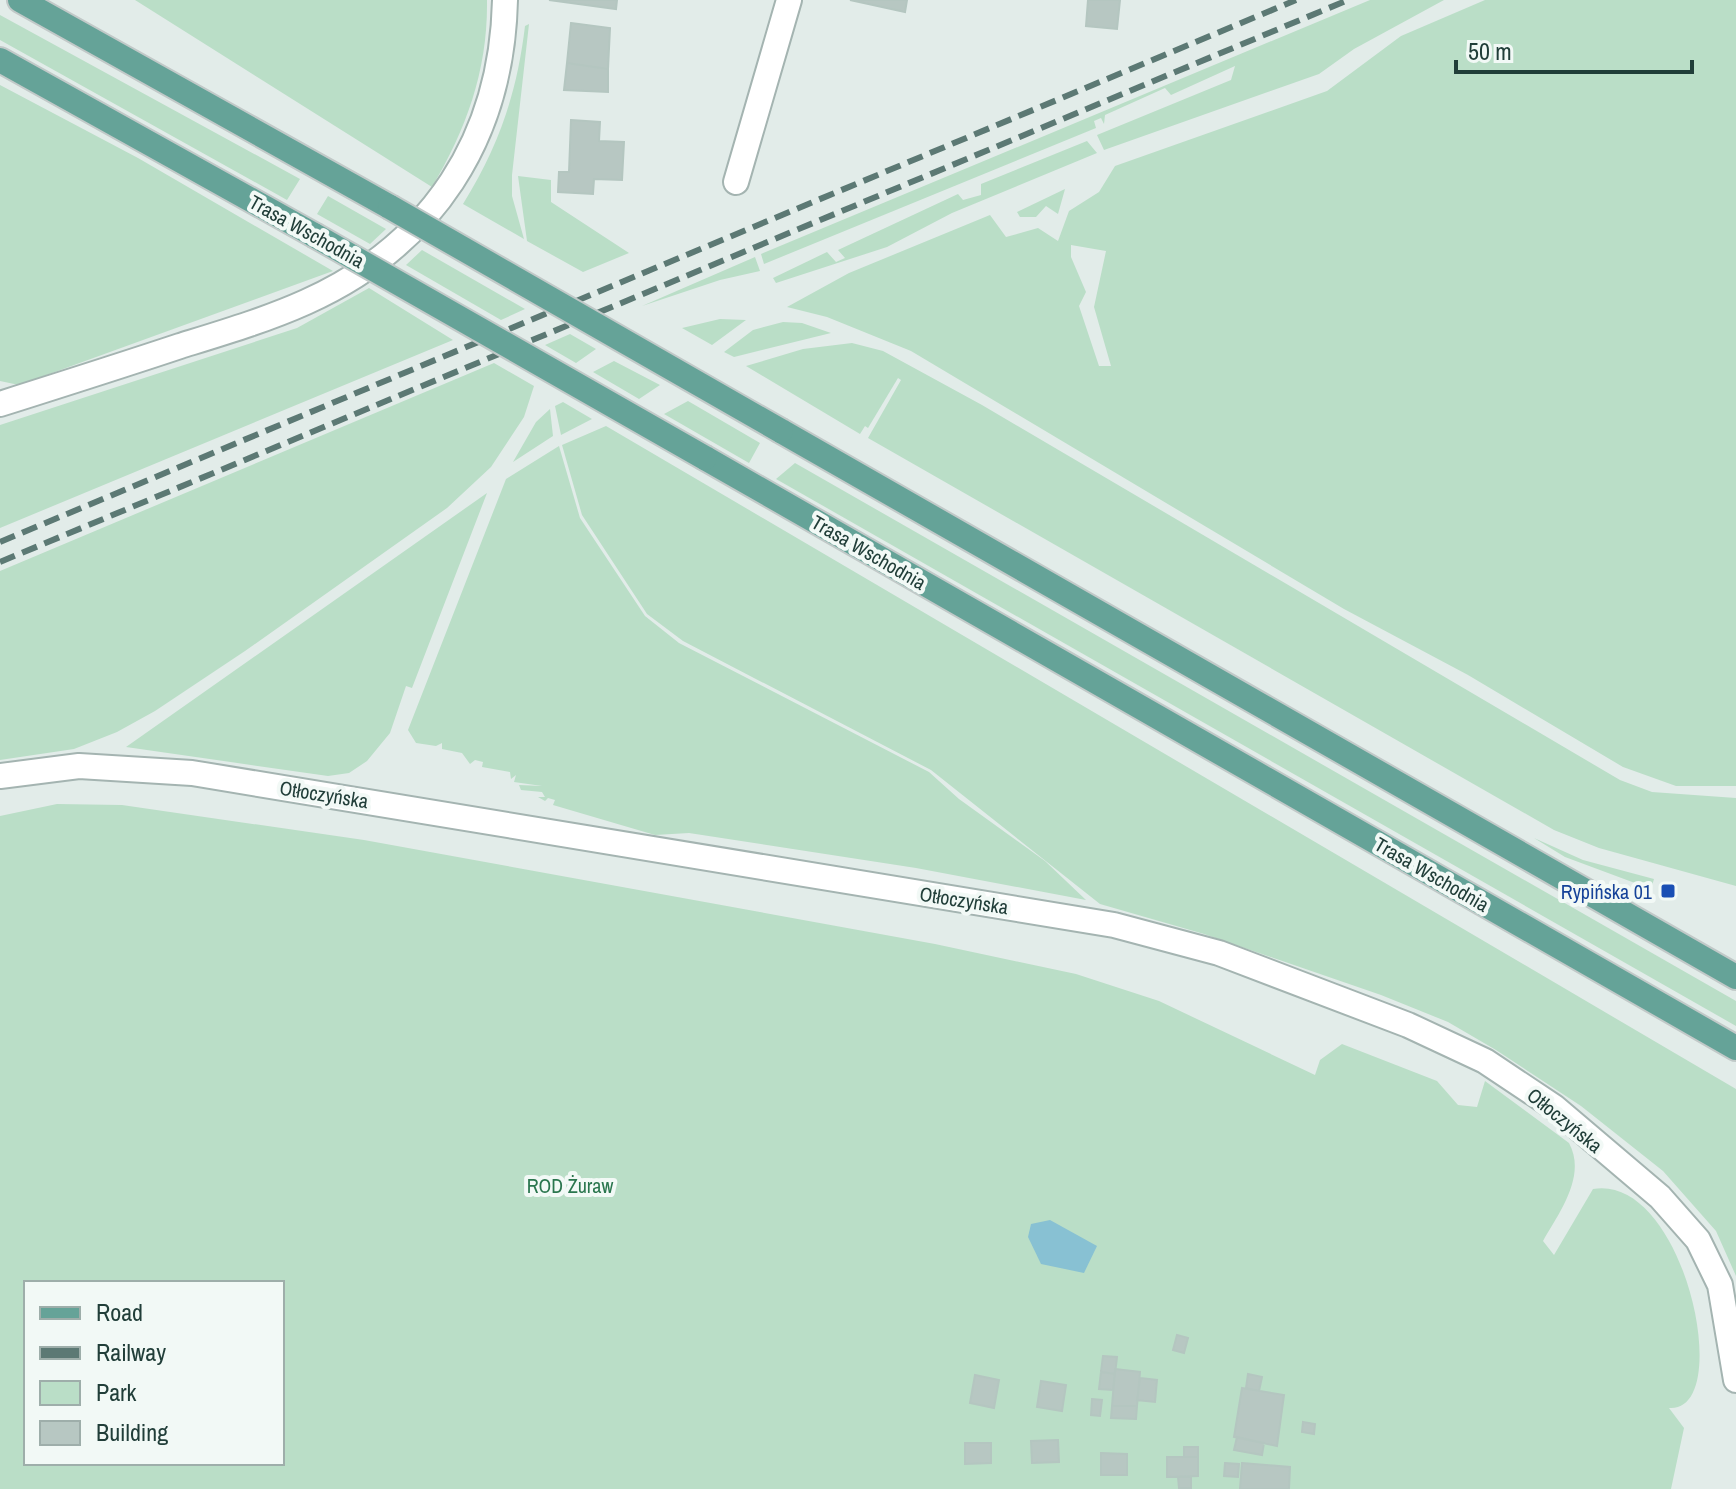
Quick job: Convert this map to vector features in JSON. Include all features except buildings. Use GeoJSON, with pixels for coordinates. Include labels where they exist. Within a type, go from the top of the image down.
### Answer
{"type":"FeatureCollection","features":[{"type":"Feature","properties":{"kind":"main road"},"geometry":{"type":"LineString","coordinates":[[20,0],[390,207],[1736,977]]}},
{"type":"Feature","properties":{"kind":"main road","name":"Trasa Wschodnia"},"geometry":{"type":"LineString","coordinates":[[0,60],[314,235],[1736,1048]]}},
{"type":"Feature","properties":{"kind":"street"},"geometry":{"type":"LineString","coordinates":[[0,404],[231,330],[306,302],[345,282],[389,252],[426,216],[475,144],[499,73],[505,0]]}},
{"type":"Feature","properties":{"kind":"street"},"geometry":{"type":"LineString","coordinates":[[736,182],[789,0]]}},
{"type":"Feature","properties":{"kind":"street","name":"Otłoczyńska"},"geometry":{"type":"LineString","coordinates":[[0,776],[79,766],[144,768],[207,776],[1114,925],[1252,965],[1408,1025],[1485,1061],[1554,1107],[1660,1197],[1688,1227],[1711,1262],[1723,1297],[1736,1380]]}},
{"type":"Feature","properties":{"kind":"green space"},"geometry":{"type":"Polygon","coordinates":[[[135,0],[487,0],[484,50],[465,120],[432,187],[135,0]]]}},
{"type":"Feature","properties":{"kind":"green space"},"geometry":{"type":"Polygon","coordinates":[[[1370,0],[1444,0],[1354,49],[1319,74],[1104,150],[1097,135],[1231,80],[1235,66],[1171,95],[1165,88],[1105,115],[1104,124],[1101,118],[1094,121],[1096,128],[764,264],[761,254],[1370,0]]]}},
{"type":"Feature","properties":{"kind":"green space"},"geometry":{"type":"Polygon","coordinates":[[[1485,0],[1736,0],[1736,786],[1676,786],[1623,767],[1468,675],[1344,609],[911,351],[827,317],[787,307],[849,273],[990,215],[1006,237],[1038,228],[1058,241],[1069,211],[1099,192],[1115,166],[1327,91],[1401,36],[1485,0]],[[1071,245],[1071,257],[1086,292],[1079,306],[1099,366],[1111,366],[1094,307],[1106,251],[1071,245]]]}},
{"type":"Feature","properties":{"kind":"green space"},"geometry":{"type":"Polygon","coordinates":[[[0,15],[300,179],[287,200],[0,40],[0,15]]]}},
{"type":"Feature","properties":{"kind":"green space"},"geometry":{"type":"Polygon","coordinates":[[[529,24],[512,175],[512,196],[524,239],[463,204],[496,140],[517,74],[525,26],[529,24]]]}},
{"type":"Feature","properties":{"kind":"green space"},"geometry":{"type":"Polygon","coordinates":[[[0,85],[138,158],[333,271],[19,385],[0,381],[0,85]]]}},
{"type":"Feature","properties":{"kind":"green space"},"geometry":{"type":"Polygon","coordinates":[[[1087,141],[1097,153],[952,213],[887,247],[776,283],[773,278],[827,252],[836,262],[845,258],[838,250],[958,194],[963,200],[981,195],[981,184],[1087,141]]]}},
{"type":"Feature","properties":{"kind":"green space"},"geometry":{"type":"Polygon","coordinates":[[[518,176],[551,180],[551,202],[629,253],[583,272],[527,241],[518,176]]]}},
{"type":"Feature","properties":{"kind":"green space"},"geometry":{"type":"Polygon","coordinates":[[[1065,189],[1058,214],[1046,206],[1036,217],[1020,217],[1017,212],[1065,189]]]}},
{"type":"Feature","properties":{"kind":"green space"},"geometry":{"type":"Polygon","coordinates":[[[328,196],[386,229],[370,244],[317,214],[328,196]]]}},
{"type":"Feature","properties":{"kind":"green space"},"geometry":{"type":"Polygon","coordinates":[[[422,250],[525,309],[501,320],[406,265],[422,250]]]}},
{"type":"Feature","properties":{"kind":"green space"},"geometry":{"type":"Polygon","coordinates":[[[755,257],[760,271],[720,280],[642,306],[755,257]]]}},
{"type":"Feature","properties":{"kind":"green space"},"geometry":{"type":"Polygon","coordinates":[[[369,288],[453,340],[0,528],[0,425],[297,328],[369,288]]]}},
{"type":"Feature","properties":{"kind":"green space"},"geometry":{"type":"Polygon","coordinates":[[[720,319],[746,320],[712,345],[682,328],[720,319]]]}},
{"type":"Feature","properties":{"kind":"green space"},"geometry":{"type":"Polygon","coordinates":[[[783,322],[802,323],[831,333],[734,357],[724,352],[753,330],[783,322]]]}},
{"type":"Feature","properties":{"kind":"green space"},"geometry":{"type":"Polygon","coordinates":[[[570,334],[596,349],[576,363],[545,345],[570,334]]]}},
{"type":"Feature","properties":{"kind":"green space"},"geometry":{"type":"Polygon","coordinates":[[[852,343],[883,351],[982,405],[1620,780],[1652,792],[1736,798],[1736,886],[1599,848],[1554,830],[868,438],[901,380],[898,378],[868,428],[865,426],[860,434],[746,366],[803,349],[852,343]]]}},
{"type":"Feature","properties":{"kind":"green space"},"geometry":{"type":"Polygon","coordinates":[[[614,361],[660,385],[639,399],[593,372],[614,361]]]}},
{"type":"Feature","properties":{"kind":"green space"},"geometry":{"type":"Polygon","coordinates":[[[494,363],[534,386],[524,417],[491,467],[447,508],[155,711],[117,732],[74,749],[0,760],[0,571],[494,363]]]}},
{"type":"Feature","properties":{"kind":"green space"},"geometry":{"type":"Polygon","coordinates":[[[688,401],[760,443],[749,463],[664,414],[688,401]]]}},
{"type":"Feature","properties":{"kind":"green space"},"geometry":{"type":"Polygon","coordinates":[[[563,402],[592,419],[561,435],[555,406],[563,402]]]}},
{"type":"Feature","properties":{"kind":"green space"},"geometry":{"type":"Polygon","coordinates":[[[550,409],[553,436],[513,462],[536,422],[550,409]]]}},
{"type":"Feature","properties":{"kind":"green space"},"geometry":{"type":"Polygon","coordinates":[[[606,426],[1736,1089],[1736,1276],[1716,1231],[1663,1171],[1581,1106],[1496,1050],[1448,1022],[1381,995],[1204,934],[1100,904],[931,770],[683,641],[647,614],[582,515],[562,445],[606,426]]]}},
{"type":"Feature","properties":{"kind":"green space"},"geometry":{"type":"Polygon","coordinates":[[[559,446],[580,518],[645,616],[679,643],[929,772],[959,799],[1045,861],[1086,900],[916,868],[689,833],[655,835],[553,805],[555,800],[548,798],[545,801],[538,797],[545,797],[542,792],[521,790],[519,785],[542,786],[514,782],[516,775],[511,779],[510,772],[482,767],[483,762],[475,760],[470,764],[462,753],[442,749],[442,743],[436,746],[416,743],[408,730],[506,479],[559,446]]]}},
{"type":"Feature","properties":{"kind":"green space"},"geometry":{"type":"Polygon","coordinates":[[[795,463],[1736,1001],[1736,1026],[776,479],[795,463]]]}},
{"type":"Feature","properties":{"kind":"green space"},"geometry":{"type":"Polygon","coordinates":[[[487,493],[412,688],[406,686],[390,733],[367,761],[349,773],[328,776],[126,747],[487,493]]]}},
{"type":"Feature","properties":{"kind":"green space","name":"ROD Żuraw"},"geometry":{"type":"Polygon","coordinates":[[[57,804],[122,805],[364,840],[935,944],[1076,974],[1159,1001],[1315,1075],[1320,1060],[1342,1044],[1437,1081],[1458,1105],[1477,1107],[1485,1081],[1569,1143],[1574,1156],[1573,1181],[1543,1241],[1554,1255],[1593,1189],[1625,1194],[1653,1217],[1675,1253],[1691,1294],[1699,1337],[1698,1374],[1689,1399],[1669,1408],[1684,1428],[1671,1489],[0,1489],[0,816],[57,804]]]}},
{"type":"Feature","properties":{"kind":"green space"},"geometry":{"type":"Polygon","coordinates":[[[1534,838],[1583,860],[1654,879],[1651,889],[1565,857],[1534,838]]]}},
{"type":"Feature","properties":{"kind":"water"},"geometry":{"type":"Polygon","coordinates":[[[1050,1220],[1097,1246],[1084,1273],[1041,1264],[1028,1237],[1031,1224],[1050,1220]]]}},
{"type":"Feature","properties":{"kind":"railway"},"geometry":{"type":"LineString","coordinates":[[0,542],[1296,0]]}},
{"type":"Feature","properties":{"kind":"railway"},"geometry":{"type":"LineString","coordinates":[[0,562],[1348,0]]}},
{"type":"Feature","properties":{"kind":"place","name":"Rypińska 01"},"geometry":{"type":"Point","coordinates":[1668,891]}}]}
